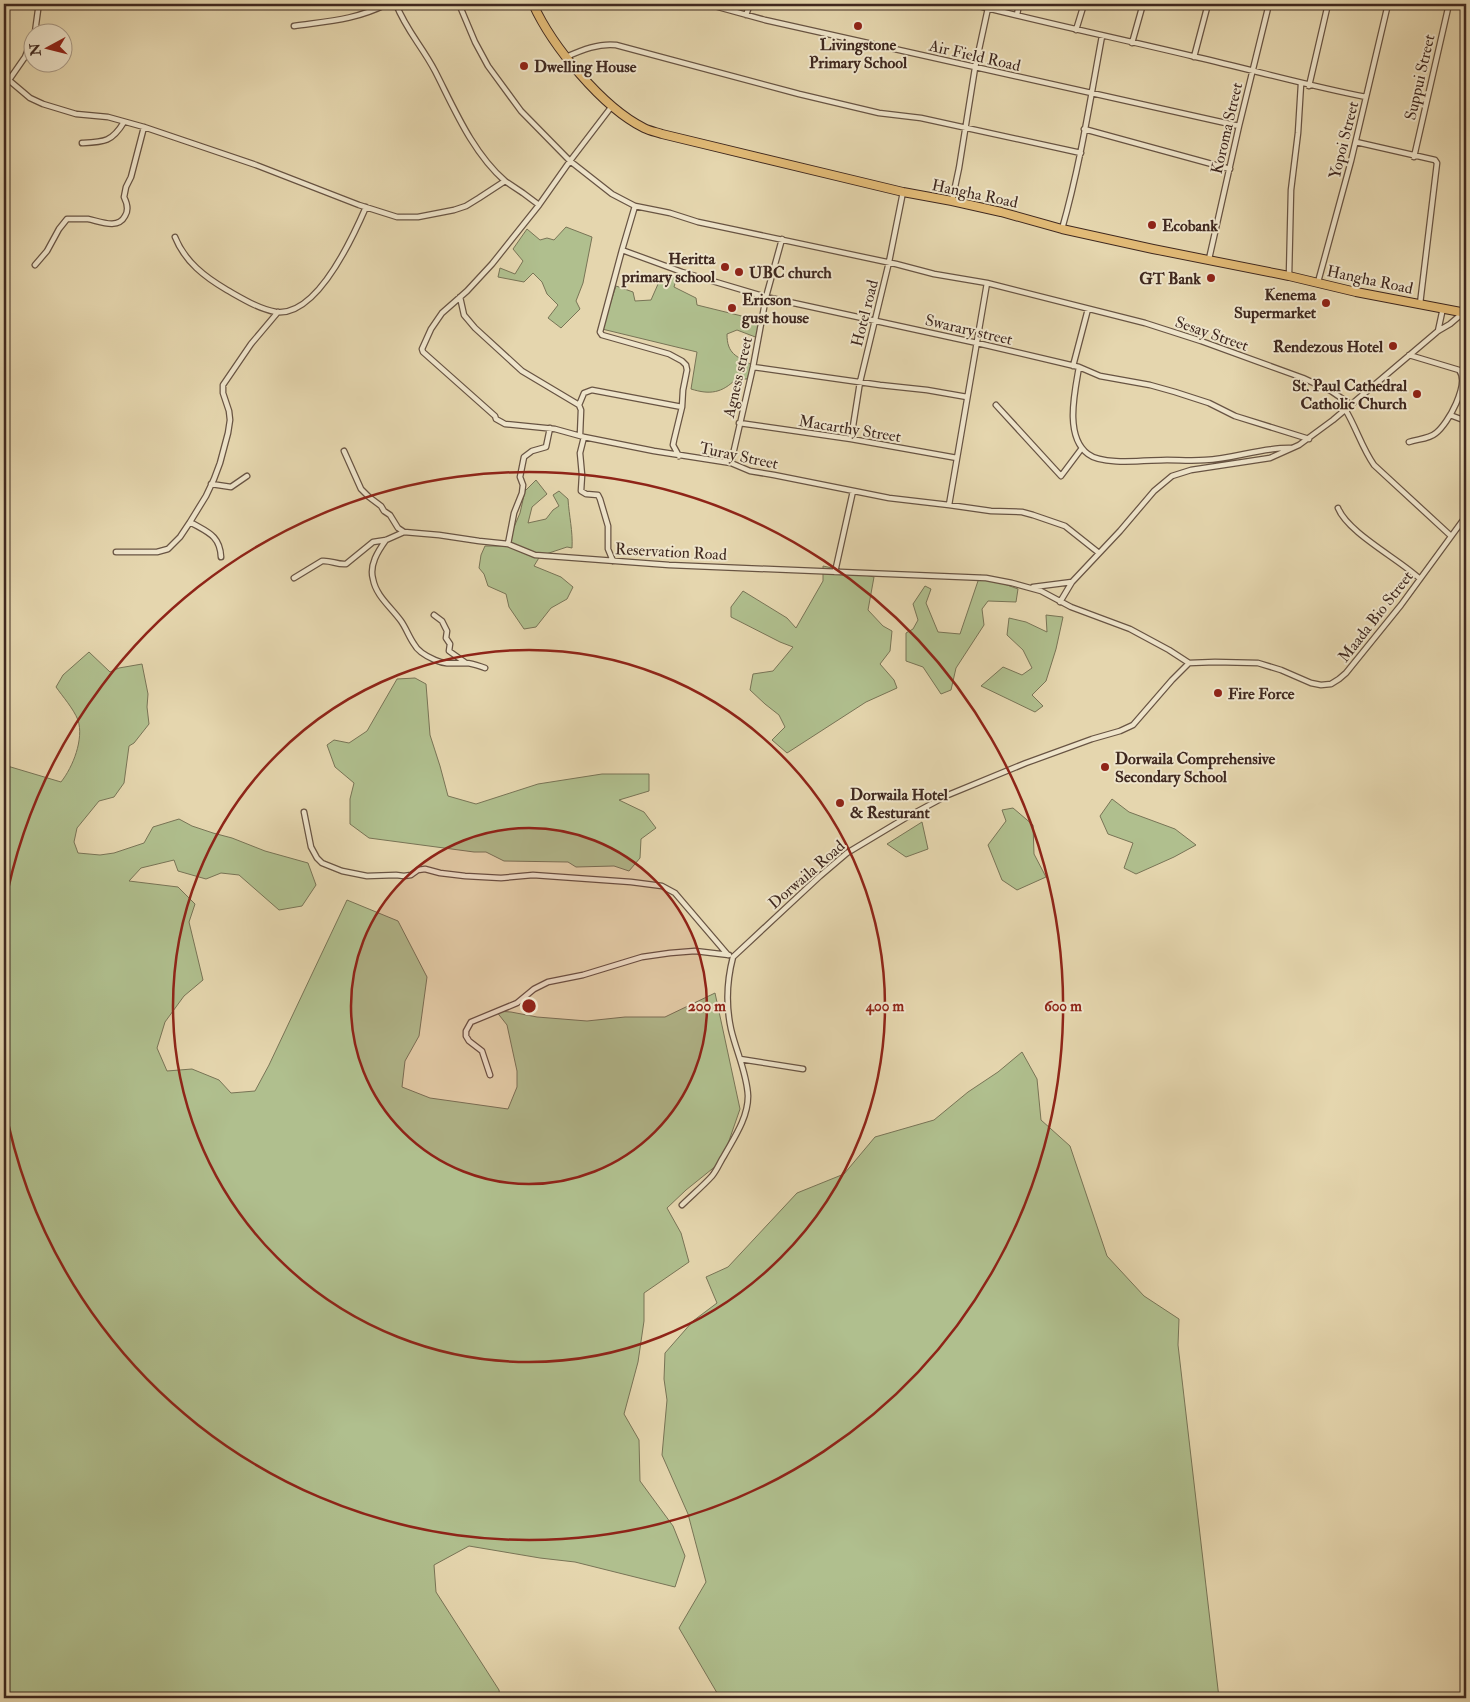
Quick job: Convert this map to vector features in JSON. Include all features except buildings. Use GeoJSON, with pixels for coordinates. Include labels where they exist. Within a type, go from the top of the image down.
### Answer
{"type":"FeatureCollection","features":[{"type":"Feature","properties":{"kind":"highway","name":"Hangha Road"},"geometry":{"type":"LineString","coordinates":[[533,4],[544,25],[566,57],[612,106],[645,128],[662,134],[903,192],[1001,212],[1062,229],[1465,312]]}},
{"type":"Feature","properties":{"kind":"street"},"geometry":{"type":"LineString","coordinates":[[294,26],[343,20],[388,4]]}},
{"type":"Feature","properties":{"kind":"street"},"geometry":{"type":"LineString","coordinates":[[396,4],[409,33],[434,70],[460,120],[487,162],[505,181],[539,206]]}},
{"type":"Feature","properties":{"kind":"street","name":"Sesay Street"},"geometry":{"type":"LineString","coordinates":[[459,4],[475,42],[488,66],[521,111],[570,161],[612,194],[635,206],[670,213],[698,222],[890,262],[934,274],[987,283],[1144,323],[1201,341],[1313,382],[1350,404]]}},
{"type":"Feature","properties":{"kind":"street","name":"Air Field Road"},"geometry":{"type":"LineString","coordinates":[[708,4],[746,15],[975,68],[1239,126]]}},
{"type":"Feature","properties":{"kind":"street"},"geometry":{"type":"LineString","coordinates":[[746,15],[750,4]]}},
{"type":"Feature","properties":{"kind":"street"},"geometry":{"type":"LineString","coordinates":[[971,4],[1309,86],[1366,97]]}},
{"type":"Feature","properties":{"kind":"street"},"geometry":{"type":"LineString","coordinates":[[1016,15],[1019,4]]}},
{"type":"Feature","properties":{"kind":"street"},"geometry":{"type":"LineString","coordinates":[[1076,30],[1084,4]]}},
{"type":"Feature","properties":{"kind":"street"},"geometry":{"type":"LineString","coordinates":[[1132,43],[1143,4]]}},
{"type":"Feature","properties":{"kind":"street"},"geometry":{"type":"LineString","coordinates":[[1194,57],[1208,4]]}},
{"type":"Feature","properties":{"kind":"street","name":"Koroma Street"},"geometry":{"type":"LineString","coordinates":[[1209,259],[1269,4]]}},
{"type":"Feature","properties":{"kind":"street"},"geometry":{"type":"LineString","coordinates":[[1309,86],[1328,4]]}},
{"type":"Feature","properties":{"kind":"street","name":"Yopoi Street"},"geometry":{"type":"LineString","coordinates":[[1318,282],[1356,142],[1388,4]]}},
{"type":"Feature","properties":{"kind":"street","name":"Suppui Street"},"geometry":{"type":"LineString","coordinates":[[1414,157],[1449,4]]}},
{"type":"Feature","properties":{"kind":"street"},"geometry":{"type":"LineString","coordinates":[[952,201],[975,68],[988,8]]}},
{"type":"Feature","properties":{"kind":"street"},"geometry":{"type":"LineString","coordinates":[[36,22],[38,10]]}},
{"type":"Feature","properties":{"kind":"street"},"geometry":{"type":"LineString","coordinates":[[1062,229],[1072,195],[1102,36]]}},
{"type":"Feature","properties":{"kind":"street"},"geometry":{"type":"LineString","coordinates":[[566,57],[597,46],[616,45],[799,94],[879,113],[921,118],[1080,153]]}},
{"type":"Feature","properties":{"kind":"street"},"geometry":{"type":"LineString","coordinates":[[9,80],[22,61]]}},
{"type":"Feature","properties":{"kind":"street"},"geometry":{"type":"LineString","coordinates":[[4,76],[30,98],[42,104],[76,114],[108,117],[144,128],[256,165],[388,215],[405,218],[443,213],[466,206],[505,181]]}},
{"type":"Feature","properties":{"kind":"street"},"geometry":{"type":"LineString","coordinates":[[1289,276],[1291,190],[1298,133],[1301,84]]}},
{"type":"Feature","properties":{"kind":"street"},"geometry":{"type":"LineString","coordinates":[[580,405],[522,371],[475,328],[464,315],[460,297],[492,264],[539,206],[612,106]]}},
{"type":"Feature","properties":{"kind":"street"},"geometry":{"type":"LineString","coordinates":[[82,143],[110,140],[124,122]]}},
{"type":"Feature","properties":{"kind":"street"},"geometry":{"type":"LineString","coordinates":[[35,265],[47,251],[67,219],[84,219],[107,224],[122,220],[127,213],[127,203],[124,197],[126,187],[132,177],[144,128]]}},
{"type":"Feature","properties":{"kind":"street"},"geometry":{"type":"LineString","coordinates":[[1084,130],[1230,169]]}},
{"type":"Feature","properties":{"kind":"street"},"geometry":{"type":"LineString","coordinates":[[1356,142],[1414,157],[1435,160],[1437,165],[1420,304]]}},
{"type":"Feature","properties":{"kind":"street","name":"Hotel road"},"geometry":{"type":"LineString","coordinates":[[851,439],[860,382],[890,262],[903,192]]}},
{"type":"Feature","properties":{"kind":"street"},"geometry":{"type":"LineString","coordinates":[[635,206],[600,334],[669,354],[686,365],[682,407],[673,444],[679,456]]}},
{"type":"Feature","properties":{"kind":"street"},"geometry":{"type":"LineString","coordinates":[[175,237],[187,258],[199,271],[248,302],[278,312],[296,308],[316,292],[350,244],[366,207]]}},
{"type":"Feature","properties":{"kind":"street","name":"Agness street"},"geometry":{"type":"LineString","coordinates":[[731,463],[753,367],[766,297],[782,239]]}},
{"type":"Feature","properties":{"kind":"street","name":"Swarary street"},"geometry":{"type":"LineString","coordinates":[[622,250],[682,272],[766,297],[1079,367],[1100,376],[1150,385],[1209,403],[1235,416],[1309,439]]}},
{"type":"Feature","properties":{"kind":"street"},"geometry":{"type":"LineString","coordinates":[[949,505],[987,283]]}},
{"type":"Feature","properties":{"kind":"street","name":"Turay Street"},"geometry":{"type":"LineString","coordinates":[[460,297],[438,318],[424,344],[423,352],[496,418],[506,424],[550,428],[679,456],[731,463],[750,471],[908,501],[1033,514],[1065,526],[1100,553]]}},
{"type":"Feature","properties":{"kind":"street"},"geometry":{"type":"LineString","coordinates":[[1438,331],[1442,308]]}},
{"type":"Feature","properties":{"kind":"street"},"geometry":{"type":"LineString","coordinates":[[1073,366],[1088,309]]}},
{"type":"Feature","properties":{"kind":"street"},"geometry":{"type":"LineString","coordinates":[[116,552],[157,552],[168,549],[180,537],[206,496],[220,463],[230,420],[223,393],[223,385],[251,344],[278,312]]}},
{"type":"Feature","properties":{"kind":"street"},"geometry":{"type":"LineString","coordinates":[[1060,602],[1072,582],[1159,486],[1172,476],[1191,470],[1270,458],[1293,448],[1309,439],[1438,331],[1465,312]]}},
{"type":"Feature","properties":{"kind":"street"},"geometry":{"type":"LineString","coordinates":[[1409,355],[1461,372],[1462,378],[1456,406],[1437,433],[1409,442]]}},
{"type":"Feature","properties":{"kind":"street"},"geometry":{"type":"LineString","coordinates":[[753,367],[927,390],[967,398]]}},
{"type":"Feature","properties":{"kind":"street"},"geometry":{"type":"LineString","coordinates":[[1079,367],[1074,396],[1074,426],[1082,448],[1088,454],[1107,460],[1126,462],[1212,459],[1277,448],[1293,448]]}},
{"type":"Feature","properties":{"kind":"street"},"geometry":{"type":"LineString","coordinates":[[612,560],[608,549],[608,526],[600,499],[598,495],[586,494],[581,490],[580,453],[582,436],[580,405],[584,393],[592,390],[682,407]]}},
{"type":"Feature","properties":{"kind":"street"},"geometry":{"type":"LineString","coordinates":[[996,405],[1061,476],[1082,448]]}},
{"type":"Feature","properties":{"kind":"street"},"geometry":{"type":"LineString","coordinates":[[1345,409],[1354,424],[1366,453],[1374,465],[1451,536]]}},
{"type":"Feature","properties":{"kind":"street"},"geometry":{"type":"LineString","coordinates":[[1450,415],[1466,421]]}},
{"type":"Feature","properties":{"kind":"street","name":"Macarthy Street"},"geometry":{"type":"LineString","coordinates":[[739,423],[851,439],[957,458]]}},
{"type":"Feature","properties":{"kind":"street"},"geometry":{"type":"LineString","coordinates":[[508,544],[514,514],[522,493],[523,485],[520,477],[524,457],[532,451],[546,447],[550,428]]}},
{"type":"Feature","properties":{"kind":"street"},"geometry":{"type":"LineString","coordinates":[[344,451],[361,489],[390,515],[398,528],[404,532]]}},
{"type":"Feature","properties":{"kind":"street"},"geometry":{"type":"LineString","coordinates":[[1189,460],[1191,470]]}},
{"type":"Feature","properties":{"kind":"street"},"geometry":{"type":"LineString","coordinates":[[212,484],[231,487],[246,476]]}},
{"type":"Feature","properties":{"kind":"street"},"geometry":{"type":"LineString","coordinates":[[836,572],[853,491]]}},
{"type":"Feature","properties":{"kind":"street"},"geometry":{"type":"LineString","coordinates":[[1338,508],[1364,538],[1420,579]]}},
{"type":"Feature","properties":{"kind":"street","name":"Maada Bio Street"},"geometry":{"type":"LineString","coordinates":[[1190,663],[1258,663],[1281,670],[1311,683],[1331,684],[1339,679],[1362,654],[1466,516]]}},
{"type":"Feature","properties":{"kind":"street"},"geometry":{"type":"LineString","coordinates":[[190,522],[217,538],[221,549],[221,557]]}},
{"type":"Feature","properties":{"kind":"street"},"geometry":{"type":"LineString","coordinates":[[294,578],[322,561],[327,560],[341,565],[346,564],[372,542],[386,540],[404,532]]}},
{"type":"Feature","properties":{"kind":"street","name":"Reservation Road"},"geometry":{"type":"LineString","coordinates":[[404,532],[508,544],[536,555],[668,565],[996,579],[1030,588]]}},
{"type":"Feature","properties":{"kind":"street"},"geometry":{"type":"LineString","coordinates":[[386,540],[372,566],[372,578],[379,595],[400,620],[414,645],[423,654],[446,664],[466,663],[485,668]]}},
{"type":"Feature","properties":{"kind":"street"},"geometry":{"type":"LineString","coordinates":[[1030,588],[1072,582]]}},
{"type":"Feature","properties":{"kind":"street"},"geometry":{"type":"LineString","coordinates":[[1030,588],[1041,591],[1060,602],[1088,614],[1130,629],[1190,663]]}},
{"type":"Feature","properties":{"kind":"street"},"geometry":{"type":"LineString","coordinates":[[434,615],[442,621],[447,630],[446,638],[450,644],[449,651],[466,663]]}},
{"type":"Feature","properties":{"kind":"street","name":"Dorwaila Road"},"geometry":{"type":"LineString","coordinates":[[730,956],[847,853],[948,795],[1026,763],[1101,736],[1120,732],[1133,725],[1172,680],[1190,663]]}},
{"type":"Feature","properties":{"kind":"street"},"geometry":{"type":"LineString","coordinates":[[304,812],[311,848],[317,858],[322,863],[342,871],[367,876],[404,876],[425,869],[440,873],[500,878],[533,875],[631,882],[662,886],[675,893],[730,956],[728,995],[731,1029],[748,1094],[744,1119],[712,1176],[682,1205]]}},
{"type":"Feature","properties":{"kind":"street"},"geometry":{"type":"LineString","coordinates":[[490,1075],[482,1051],[469,1041],[466,1036],[468,1026],[471,1022],[517,1003],[534,989],[548,982],[583,975],[642,957],[670,952],[695,951],[730,956]]}},
{"type":"Feature","properties":{"kind":"street"},"geometry":{"type":"LineString","coordinates":[[740,1059],[803,1069]]}},
{"type":"Feature","properties":{"kind":"green space"},"geometry":{"type":"Polygon","coordinates":[[[566,227],[592,237],[583,283],[576,301],[580,309],[561,328],[548,318],[558,305],[547,294],[542,282],[533,273],[524,282],[498,277],[500,268],[515,274],[523,261],[513,249],[527,229],[540,240],[547,238],[554,240],[566,227]]]}},
{"type":"Feature","properties":{"kind":"green space"},"geometry":{"type":"Polygon","coordinates":[[[662,275],[677,276],[674,287],[696,298],[697,305],[762,321],[758,338],[737,330],[727,334],[727,341],[734,354],[752,365],[747,379],[736,379],[721,390],[710,392],[691,389],[697,352],[602,329],[616,286],[633,292],[635,301],[651,300],[662,275]]]}},
{"type":"Feature","properties":{"kind":"green space"},"geometry":{"type":"Polygon","coordinates":[[[536,480],[547,494],[532,507],[528,523],[546,519],[559,506],[553,495],[559,491],[568,499],[572,548],[567,547],[540,556],[534,566],[561,577],[573,587],[567,599],[551,608],[536,627],[524,629],[509,607],[506,594],[488,586],[484,574],[479,568],[485,546],[506,546],[520,513],[525,491],[536,480]]]}},
{"type":"Feature","properties":{"kind":"green space"},"geometry":{"type":"Polygon","coordinates":[[[823,566],[874,577],[868,610],[883,626],[892,631],[890,651],[880,664],[894,680],[897,688],[866,702],[787,753],[772,740],[785,727],[779,715],[750,690],[753,674],[773,671],[793,647],[731,617],[731,607],[743,591],[787,618],[796,628],[823,581],[823,566]]]}},
{"type":"Feature","properties":{"kind":"green space"},"geometry":{"type":"Polygon","coordinates":[[[980,575],[1018,589],[1016,602],[988,601],[982,609],[984,625],[956,668],[951,690],[941,694],[923,667],[906,661],[906,633],[913,629],[918,620],[913,604],[925,586],[931,589],[926,603],[938,632],[960,634],[980,575]]]}},
{"type":"Feature","properties":{"kind":"green space"},"geometry":{"type":"Polygon","coordinates":[[[1046,615],[1063,617],[1046,681],[1032,695],[1043,706],[1035,712],[981,686],[1003,667],[1022,675],[1032,668],[1023,650],[1007,635],[1009,618],[1026,622],[1047,632],[1046,615]]]}},
{"type":"Feature","properties":{"kind":"green space"},"geometry":{"type":"Polygon","coordinates":[[[89,652],[110,672],[119,668],[142,664],[148,694],[149,724],[134,743],[129,746],[124,783],[114,797],[99,801],[77,828],[74,842],[78,853],[100,855],[114,853],[144,843],[153,827],[179,819],[192,826],[232,838],[265,851],[308,863],[316,885],[302,906],[279,910],[239,875],[221,873],[206,879],[178,871],[174,860],[141,868],[129,881],[178,887],[195,904],[189,922],[203,980],[184,996],[165,1022],[157,1048],[167,1071],[192,1069],[219,1080],[231,1093],[255,1091],[347,900],[398,921],[427,977],[419,1036],[405,1061],[402,1087],[430,1098],[508,1109],[517,1087],[517,1071],[507,1025],[496,1011],[587,1021],[625,1017],[665,1017],[715,993],[740,1109],[722,1161],[667,1208],[681,1233],[689,1262],[644,1293],[644,1321],[638,1362],[624,1414],[639,1440],[640,1481],[673,1526],[685,1556],[675,1587],[575,1562],[469,1546],[434,1565],[436,1592],[499,1690],[500,1698],[4,1698],[4,765],[61,782],[70,769],[80,736],[78,720],[56,687],[63,675],[89,652]]]}},
{"type":"Feature","properties":{"kind":"green space"},"geometry":{"type":"Polygon","coordinates":[[[415,678],[426,684],[430,735],[448,796],[476,804],[538,784],[602,774],[649,774],[649,791],[619,800],[644,812],[656,828],[641,839],[640,858],[629,871],[614,866],[576,867],[568,862],[504,861],[486,852],[369,838],[350,824],[350,799],[354,783],[335,767],[327,745],[334,740],[349,743],[367,731],[397,679],[415,678]]]}},
{"type":"Feature","properties":{"kind":"green space"},"geometry":{"type":"Polygon","coordinates":[[[1112,799],[1129,812],[1175,829],[1196,845],[1136,874],[1124,868],[1133,843],[1108,834],[1100,816],[1112,799]]]}},
{"type":"Feature","properties":{"kind":"green space"},"geometry":{"type":"Polygon","coordinates":[[[1013,808],[1033,825],[1034,854],[1046,877],[1017,890],[1002,880],[988,845],[1006,821],[1002,810],[1013,808]]]}},
{"type":"Feature","properties":{"kind":"green space"},"geometry":{"type":"Polygon","coordinates":[[[922,822],[928,849],[906,857],[887,844],[922,822]]]}},
{"type":"Feature","properties":{"kind":"green space"},"geometry":{"type":"Polygon","coordinates":[[[1022,1052],[1037,1079],[1041,1120],[1070,1146],[1107,1256],[1144,1296],[1179,1319],[1178,1345],[1219,1698],[720,1698],[679,1628],[706,1582],[688,1514],[662,1455],[667,1400],[664,1379],[665,1353],[693,1321],[717,1303],[706,1277],[728,1267],[797,1193],[844,1174],[875,1137],[934,1120],[1022,1052]]]}},
{"type":"Feature","properties":{"kind":"place","name":"Livingstone Primary School"},"geometry":{"type":"Point","coordinates":[858,26]}},
{"type":"Feature","properties":{"kind":"place","name":"Dwelling House"},"geometry":{"type":"Point","coordinates":[524,66]}},
{"type":"Feature","properties":{"kind":"place","name":"Ecobank"},"geometry":{"type":"Point","coordinates":[1152,225]}},
{"type":"Feature","properties":{"kind":"place","name":"Heritta primary school"},"geometry":{"type":"Point","coordinates":[725,267]}},
{"type":"Feature","properties":{"kind":"place","name":"UBC church"},"geometry":{"type":"Point","coordinates":[739,272]}},
{"type":"Feature","properties":{"kind":"place","name":"GT Bank"},"geometry":{"type":"Point","coordinates":[1211,278]}},
{"type":"Feature","properties":{"kind":"place","name":"Kenema Supermarket"},"geometry":{"type":"Point","coordinates":[1326,303]}},
{"type":"Feature","properties":{"kind":"place","name":"Ericson gust house"},"geometry":{"type":"Point","coordinates":[732,308]}},
{"type":"Feature","properties":{"kind":"place","name":"Rendezous Hotel"},"geometry":{"type":"Point","coordinates":[1393,346]}},
{"type":"Feature","properties":{"kind":"place","name":"St. Paul Cathedral Catholic Church"},"geometry":{"type":"Point","coordinates":[1417,394]}},
{"type":"Feature","properties":{"kind":"place","name":"Fire Force"},"geometry":{"type":"Point","coordinates":[1218,693]}},
{"type":"Feature","properties":{"kind":"place","name":"Dorwaila Comprehensive Secondary School"},"geometry":{"type":"Point","coordinates":[1105,767]}},
{"type":"Feature","properties":{"kind":"place","name":"Dorwaila Hotel & Resturant"},"geometry":{"type":"Point","coordinates":[840,803]}}]}
